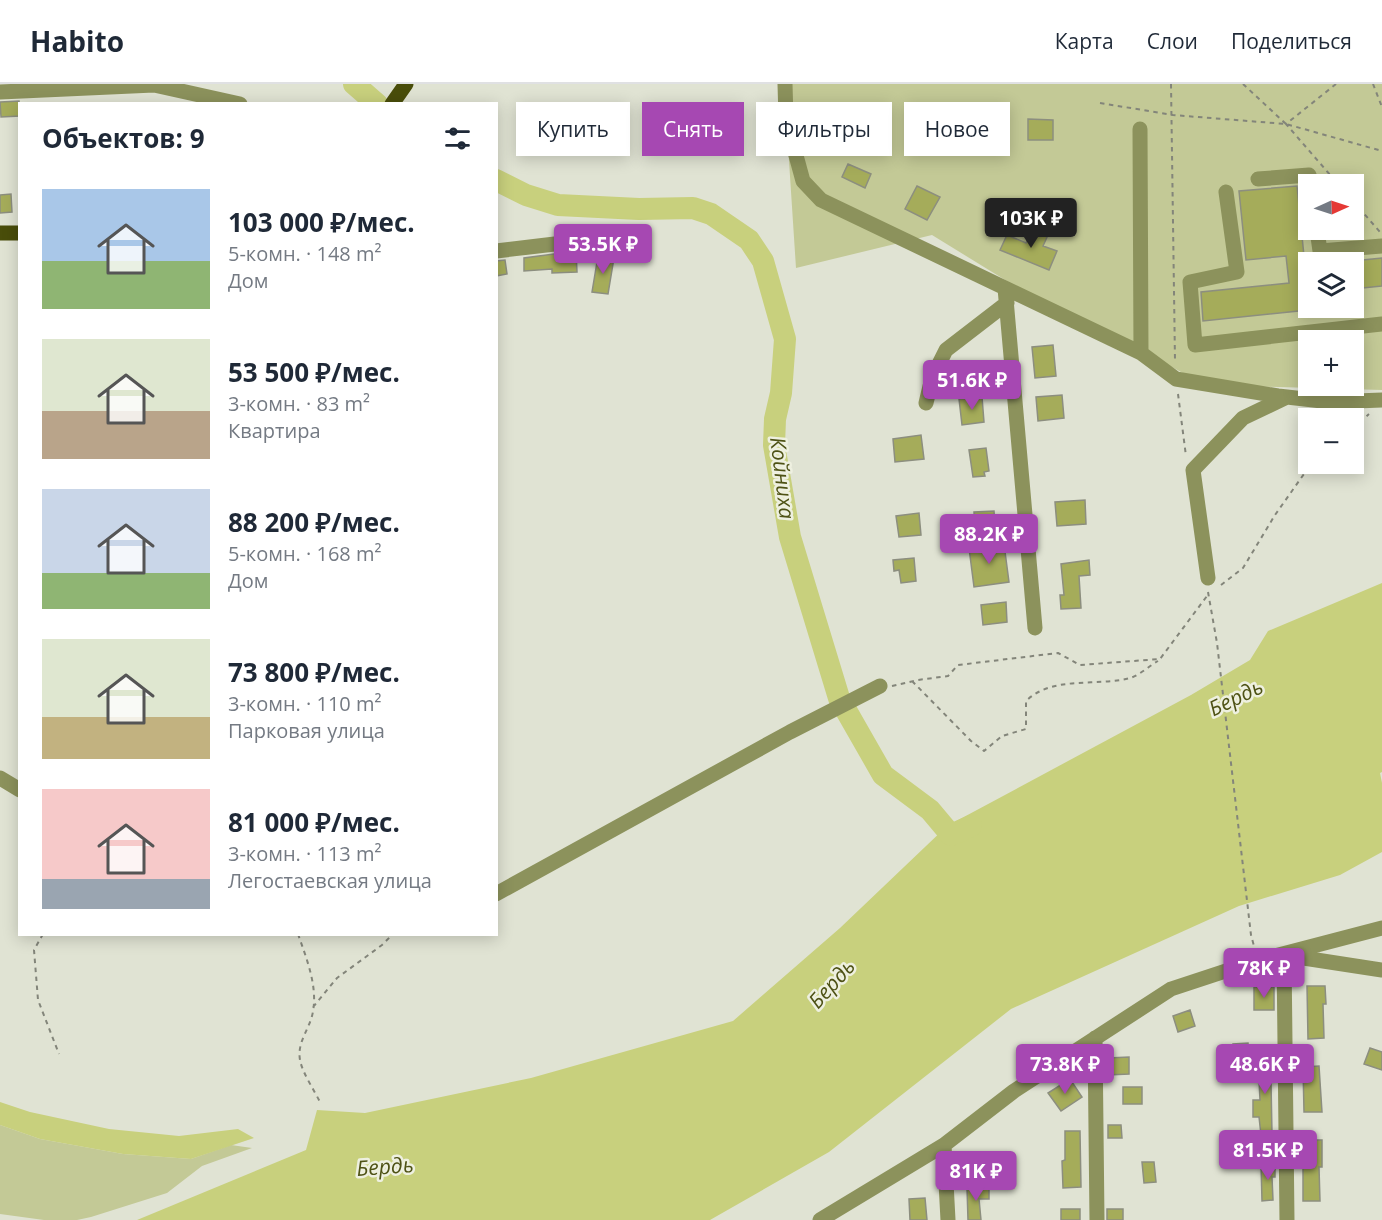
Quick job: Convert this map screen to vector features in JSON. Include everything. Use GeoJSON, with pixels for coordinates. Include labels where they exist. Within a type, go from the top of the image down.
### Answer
{"type":"FeatureCollection","features":[{"type":"Feature","properties":{"kind":"main road"},"geometry":{"type":"LineString","coordinates":[[0,233],[18,233]]}},
{"type":"Feature","properties":{"kind":"street"},"geometry":{"type":"LineString","coordinates":[[785,84],[786,119],[803,181],[821,200],[1006,296],[1141,354],[1176,379],[1287,397],[1378,405]]}},
{"type":"Feature","properties":{"kind":"street"},"geometry":{"type":"LineString","coordinates":[[0,92],[154,85],[231,102]]}},
{"type":"Feature","properties":{"kind":"street"},"geometry":{"type":"LineString","coordinates":[[1140,129],[1141,354]]}},
{"type":"Feature","properties":{"kind":"street"},"geometry":{"type":"LineString","coordinates":[[1258,179],[1298,176]]}},
{"type":"Feature","properties":{"kind":"street"},"geometry":{"type":"LineString","coordinates":[[1227,192],[1237,272],[1190,282],[1195,345],[1382,324]]}},
{"type":"Feature","properties":{"kind":"street"},"geometry":{"type":"LineString","coordinates":[[1318,240],[1320,251],[1382,246]]}},
{"type":"Feature","properties":{"kind":"street"},"geometry":{"type":"LineString","coordinates":[[498,251],[563,243]]}},
{"type":"Feature","properties":{"kind":"street"},"geometry":{"type":"LineString","coordinates":[[926,403],[932,378],[946,350],[1006,296]]}},
{"type":"Feature","properties":{"kind":"street"},"geometry":{"type":"LineString","coordinates":[[1006,296],[1035,628]]}},
{"type":"Feature","properties":{"kind":"street"},"geometry":{"type":"LineString","coordinates":[[1211,583],[1193,470],[1243,418],[1287,397]]}},
{"type":"Feature","properties":{"kind":"street"},"geometry":{"type":"LineString","coordinates":[[498,893],[790,732],[880,686]]}},
{"type":"Feature","properties":{"kind":"street"},"geometry":{"type":"LineString","coordinates":[[0,778],[18,789]]}},
{"type":"Feature","properties":{"kind":"street"},"geometry":{"type":"LineString","coordinates":[[820,1220],[944,1145],[1014,1091],[1172,989],[1259,960],[1382,927]]}},
{"type":"Feature","properties":{"kind":"street"},"geometry":{"type":"LineString","coordinates":[[1284,955],[1382,970]]}},
{"type":"Feature","properties":{"kind":"street"},"geometry":{"type":"LineString","coordinates":[[1284,955],[1287,1220]]}},
{"type":"Feature","properties":{"kind":"street"},"geometry":{"type":"LineString","coordinates":[[1095,1038],[1097,1220]]}},
{"type":"Feature","properties":{"kind":"street"},"geometry":{"type":"LineString","coordinates":[[944,1145],[948,1220]]}},
{"type":"Feature","properties":{"kind":"path"},"geometry":{"type":"LineString","coordinates":[[1171,84],[1176,379],[1187,462]]}},
{"type":"Feature","properties":{"kind":"path"},"geometry":{"type":"LineString","coordinates":[[1243,84],[1286,124],[1329,174]]}},
{"type":"Feature","properties":{"kind":"path"},"geometry":{"type":"LineString","coordinates":[[1286,124],[1336,84]]}},
{"type":"Feature","properties":{"kind":"path"},"geometry":{"type":"LineString","coordinates":[[1373,84],[1382,107]]}},
{"type":"Feature","properties":{"kind":"path"},"geometry":{"type":"LineString","coordinates":[[1100,103],[1173,115],[1286,124],[1382,151]]}},
{"type":"Feature","properties":{"kind":"path"},"geometry":{"type":"LineString","coordinates":[[1364,214],[1382,234]]}},
{"type":"Feature","properties":{"kind":"path"},"geometry":{"type":"LineString","coordinates":[[1364,418],[1378,405]]}},
{"type":"Feature","properties":{"kind":"path"},"geometry":{"type":"LineString","coordinates":[[912,681],[971,741],[984,751],[1002,736],[1026,729],[1026,701],[1035,693],[1061,684],[1096,683],[1132,678],[1160,659],[1208,594],[1211,583],[1243,568],[1275,515],[1304,474]]}},
{"type":"Feature","properties":{"kind":"path"},"geometry":{"type":"LineString","coordinates":[[1208,594],[1217,643],[1251,935]]}},
{"type":"Feature","properties":{"kind":"path"},"geometry":{"type":"LineString","coordinates":[[880,686],[894,686],[948,676],[958,665],[1058,653],[1080,665],[1160,659]]}},
{"type":"Feature","properties":{"kind":"path"},"geometry":{"type":"LineString","coordinates":[[43,936],[34,950],[38,1000],[60,1054]]}},
{"type":"Feature","properties":{"kind":"path"},"geometry":{"type":"LineString","coordinates":[[299,936],[308,962],[314,992],[312,1016],[301,1041],[300,1060],[320,1102]]}},
{"type":"Feature","properties":{"kind":"path"},"geometry":{"type":"LineString","coordinates":[[312,1007],[337,978],[391,936]]}},
{"type":"Feature","properties":{"kind":"shaded area"},"geometry":{"type":"Polygon","coordinates":[[[784,84],[1382,84],[1382,390],[1364,389],[1364,330],[1298,330],[1298,388],[1205,385],[1010,283],[932,235],[796,268],[789,156],[892,156],[892,102],[785,102],[784,84]]]}},
{"type":"Feature","properties":{"kind":"shaded area"},"geometry":{"type":"Polygon","coordinates":[[[0,1125],[40,1139],[123,1154],[191,1159],[231,1145],[252,1148],[202,1166],[167,1193],[91,1217],[77,1220],[44,1220],[0,1214],[0,1125]]]}},
{"type":"Feature","properties":{"kind":"water","name":"Бердь"},"geometry":{"type":"Polygon","coordinates":[[[1382,583],[1382,772],[1380,773],[1382,852],[1340,875],[1239,906],[1011,1009],[829,1152],[710,1220],[137,1220],[306,1150],[317,1110],[365,1113],[531,1078],[733,1021],[840,928],[947,826],[1191,695],[1250,660],[1268,631],[1382,583]]]}},
{"type":"Feature","properties":{"kind":"water"},"geometry":{"type":"Polygon","coordinates":[[[0,1102],[30,1112],[109,1129],[179,1136],[238,1129],[254,1138],[191,1159],[123,1154],[40,1139],[0,1125],[0,1102]]]}},
{"type":"Feature","properties":{"kind":"building"},"geometry":{"type":"Polygon","coordinates":[[[19,101],[18,116],[1,117],[0,102],[19,101]]]}},
{"type":"Feature","properties":{"kind":"building"},"geometry":{"type":"Polygon","coordinates":[[[1028,119],[1053,120],[1053,140],[1028,140],[1028,119]]]}},
{"type":"Feature","properties":{"kind":"building"},"geometry":{"type":"Polygon","coordinates":[[[848,164],[871,174],[865,188],[842,177],[848,164]]]}},
{"type":"Feature","properties":{"kind":"building"},"geometry":{"type":"Polygon","coordinates":[[[917,186],[940,197],[927,220],[905,209],[917,186]]]}},
{"type":"Feature","properties":{"kind":"building"},"geometry":{"type":"Polygon","coordinates":[[[1297,186],[1298,240],[1302,240],[1304,252],[1298,252],[1298,311],[1203,321],[1201,292],[1289,283],[1286,256],[1246,260],[1239,191],[1297,186]]]}},
{"type":"Feature","properties":{"kind":"building"},"geometry":{"type":"Polygon","coordinates":[[[11,194],[12,212],[0,213],[0,195],[11,194]]]}},
{"type":"Feature","properties":{"kind":"building"},"geometry":{"type":"Polygon","coordinates":[[[1032,229],[1048,235],[1043,246],[1057,251],[1049,270],[1000,250],[1007,235],[1026,243],[1032,229]]]}},
{"type":"Feature","properties":{"kind":"building"},"geometry":{"type":"Polygon","coordinates":[[[576,251],[577,272],[552,273],[552,269],[524,271],[524,258],[576,251]]]}},
{"type":"Feature","properties":{"kind":"building"},"geometry":{"type":"Polygon","coordinates":[[[598,256],[614,258],[608,294],[592,292],[598,256]]]}},
{"type":"Feature","properties":{"kind":"building"},"geometry":{"type":"Polygon","coordinates":[[[1382,258],[1382,286],[1364,288],[1364,260],[1382,258]]]}},
{"type":"Feature","properties":{"kind":"building"},"geometry":{"type":"Polygon","coordinates":[[[505,260],[507,274],[498,276],[498,261],[505,260]]]}},
{"type":"Feature","properties":{"kind":"building"},"geometry":{"type":"Polygon","coordinates":[[[1053,345],[1056,376],[1035,378],[1032,347],[1053,345]]]}},
{"type":"Feature","properties":{"kind":"building"},"geometry":{"type":"Polygon","coordinates":[[[1062,395],[1064,418],[1038,421],[1036,397],[1062,395]]]}},
{"type":"Feature","properties":{"kind":"building"},"geometry":{"type":"Polygon","coordinates":[[[982,397],[984,422],[962,425],[959,399],[982,397]]]}},
{"type":"Feature","properties":{"kind":"building"},"geometry":{"type":"Polygon","coordinates":[[[921,435],[924,459],[895,462],[893,439],[921,435]]]}},
{"type":"Feature","properties":{"kind":"building"},"geometry":{"type":"Polygon","coordinates":[[[986,448],[989,471],[984,472],[985,476],[973,477],[969,450],[986,448]]]}},
{"type":"Feature","properties":{"kind":"building"},"geometry":{"type":"Polygon","coordinates":[[[1085,500],[1086,524],[1057,526],[1055,502],[1085,500]]]}},
{"type":"Feature","properties":{"kind":"building"},"geometry":{"type":"Polygon","coordinates":[[[994,511],[995,526],[975,528],[974,512],[994,511]]]}},
{"type":"Feature","properties":{"kind":"building"},"geometry":{"type":"Polygon","coordinates":[[[919,513],[921,535],[899,537],[896,516],[919,513]]]}},
{"type":"Feature","properties":{"kind":"building"},"geometry":{"type":"Polygon","coordinates":[[[1004,544],[1009,582],[974,587],[969,548],[1004,544]]]}},
{"type":"Feature","properties":{"kind":"building"},"geometry":{"type":"Polygon","coordinates":[[[914,558],[916,581],[901,583],[899,570],[894,571],[893,560],[914,558]]]}},
{"type":"Feature","properties":{"kind":"building"},"geometry":{"type":"Polygon","coordinates":[[[1089,560],[1090,575],[1079,576],[1081,608],[1061,609],[1060,595],[1064,595],[1061,564],[1089,560]]]}},
{"type":"Feature","properties":{"kind":"building"},"geometry":{"type":"Polygon","coordinates":[[[1006,602],[1007,622],[983,625],[981,605],[1006,602]]]}},
{"type":"Feature","properties":{"kind":"building"},"geometry":{"type":"Polygon","coordinates":[[[1307,986],[1325,986],[1324,1038],[1308,1039],[1307,986]]]}},
{"type":"Feature","properties":{"kind":"building"},"geometry":{"type":"Polygon","coordinates":[[[1254,987],[1274,987],[1274,1010],[1254,1010],[1254,987]]]}},
{"type":"Feature","properties":{"kind":"building"},"geometry":{"type":"Polygon","coordinates":[[[1190,1010],[1195,1026],[1178,1032],[1173,1016],[1190,1010]]]}},
{"type":"Feature","properties":{"kind":"building"},"geometry":{"type":"Polygon","coordinates":[[[1248,1043],[1249,1058],[1234,1059],[1233,1044],[1248,1043]]]}},
{"type":"Feature","properties":{"kind":"building"},"geometry":{"type":"Polygon","coordinates":[[[1370,1048],[1382,1052],[1382,1070],[1364,1064],[1370,1048]]]}},
{"type":"Feature","properties":{"kind":"building"},"geometry":{"type":"Polygon","coordinates":[[[1129,1057],[1129,1074],[1108,1075],[1108,1058],[1129,1057]]]}},
{"type":"Feature","properties":{"kind":"building"},"geometry":{"type":"Polygon","coordinates":[[[1275,1059],[1276,1081],[1271,1082],[1272,1134],[1261,1135],[1259,1117],[1253,1117],[1253,1100],[1260,1100],[1258,1060],[1275,1059]]]}},
{"type":"Feature","properties":{"kind":"building"},"geometry":{"type":"Polygon","coordinates":[[[1319,1066],[1322,1112],[1304,1112],[1303,1067],[1319,1066]]]}},
{"type":"Feature","properties":{"kind":"building"},"geometry":{"type":"Polygon","coordinates":[[[1070,1079],[1082,1097],[1061,1111],[1048,1093],[1070,1079]]]}},
{"type":"Feature","properties":{"kind":"building"},"geometry":{"type":"Polygon","coordinates":[[[1123,1087],[1142,1087],[1142,1104],[1123,1104],[1123,1087]]]}},
{"type":"Feature","properties":{"kind":"building"},"geometry":{"type":"Polygon","coordinates":[[[1108,1125],[1121,1125],[1122,1138],[1108,1138],[1108,1125]]]}},
{"type":"Feature","properties":{"kind":"building"},"geometry":{"type":"Polygon","coordinates":[[[1065,1131],[1080,1131],[1081,1187],[1063,1188],[1062,1161],[1065,1160],[1065,1131]]]}},
{"type":"Feature","properties":{"kind":"building"},"geometry":{"type":"Polygon","coordinates":[[[1246,1140],[1260,1140],[1260,1155],[1246,1155],[1246,1140]]]}},
{"type":"Feature","properties":{"kind":"building"},"geometry":{"type":"Polygon","coordinates":[[[1303,1140],[1322,1140],[1322,1167],[1319,1167],[1320,1201],[1303,1201],[1303,1140]]]}},
{"type":"Feature","properties":{"kind":"building"},"geometry":{"type":"Polygon","coordinates":[[[1000,1162],[1012,1163],[1011,1179],[999,1178],[1000,1162]]]}},
{"type":"Feature","properties":{"kind":"building"},"geometry":{"type":"Polygon","coordinates":[[[1142,1162],[1154,1162],[1156,1182],[1144,1183],[1142,1162]]]}},
{"type":"Feature","properties":{"kind":"building"},"geometry":{"type":"Polygon","coordinates":[[[1275,1163],[1275,1177],[1272,1177],[1273,1200],[1262,1201],[1261,1164],[1275,1163]]]}},
{"type":"Feature","properties":{"kind":"building"},"geometry":{"type":"Polygon","coordinates":[[[989,1187],[989,1199],[979,1199],[981,1220],[968,1220],[967,1188],[989,1187]]]}},
{"type":"Feature","properties":{"kind":"building"},"geometry":{"type":"Polygon","coordinates":[[[925,1198],[927,1220],[910,1220],[909,1199],[925,1198]]]}},
{"type":"Feature","properties":{"kind":"building"},"geometry":{"type":"Polygon","coordinates":[[[1061,1209],[1080,1209],[1080,1220],[1061,1220],[1061,1209]]]}},
{"type":"Feature","properties":{"kind":"building"},"geometry":{"type":"Polygon","coordinates":[[[1107,1209],[1123,1209],[1123,1220],[1107,1220],[1107,1209]]]}},
{"type":"Feature","properties":{"kind":"waterway","name":"Койниха"},"geometry":{"type":"LineString","coordinates":[[354,84],[375,102]]}},
{"type":"Feature","properties":{"kind":"waterway","name":"Койниха"},"geometry":{"type":"LineString","coordinates":[[498,181],[526,195],[558,205],[639,209],[693,208],[711,214],[749,240],[763,261],[785,339],[774,445],[790,537],[839,698],[883,775],[930,810],[951,835],[971,826]]}}]}
